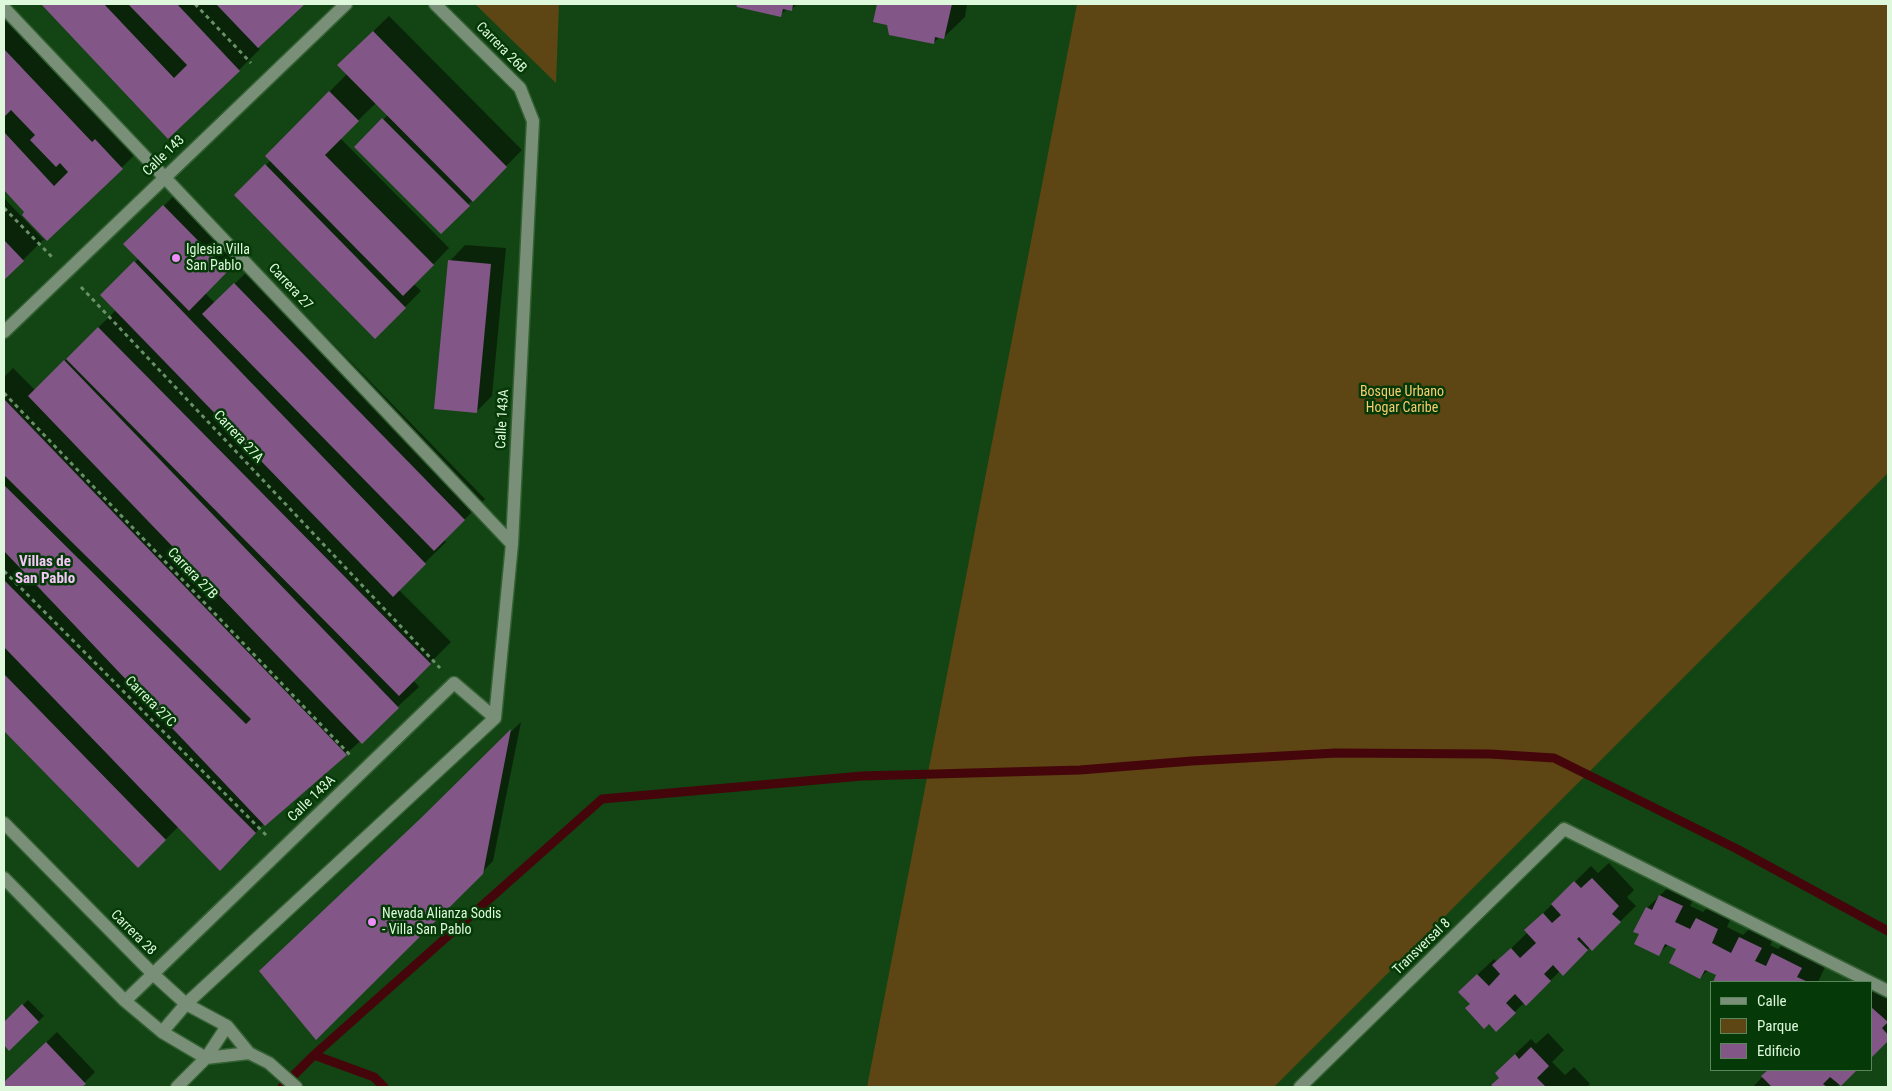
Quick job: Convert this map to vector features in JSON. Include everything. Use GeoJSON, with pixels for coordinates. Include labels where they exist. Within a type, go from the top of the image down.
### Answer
{"type":"FeatureCollection","features":[{"type":"Feature","properties":{"kind":"street","name":"Calle 143"},"geometry":{"type":"LineString","coordinates":[[4,332],[346,4]]}},
{"type":"Feature","properties":{"kind":"street","name":"Carrera 26B"},"geometry":{"type":"LineString","coordinates":[[435,4],[520,88],[533,121]]}},
{"type":"Feature","properties":{"kind":"street","name":"Carrera 27"},"geometry":{"type":"LineString","coordinates":[[4,8],[512,544]]}},
{"type":"Feature","properties":{"kind":"street","name":"Calle 143A"},"geometry":{"type":"LineString","coordinates":[[495,718],[512,544],[533,121]]}},
{"type":"Feature","properties":{"kind":"street","name":"Calle 143A"},"geometry":{"type":"LineString","coordinates":[[124,1001],[454,683]]}},
{"type":"Feature","properties":{"kind":"street"},"geometry":{"type":"LineString","coordinates":[[162,1032],[186,1004],[495,718],[454,683]]}},
{"type":"Feature","properties":{"kind":"street","name":"Carrera 28"},"geometry":{"type":"LineString","coordinates":[[4,823],[153,974],[186,1004],[227,1026],[249,1053],[269,1063],[296,1087]]}},
{"type":"Feature","properties":{"kind":"street","name":"Transversal 8"},"geometry":{"type":"LineString","coordinates":[[1300,1087],[1564,829],[1868,981]]}},
{"type":"Feature","properties":{"kind":"street"},"geometry":{"type":"LineString","coordinates":[[4,878],[124,1001],[162,1032],[206,1058],[249,1053]]}},
{"type":"Feature","properties":{"kind":"street","name":"Transversal 8"},"geometry":{"type":"LineString","coordinates":[[1872,983],[1888,991]]}},
{"type":"Feature","properties":{"kind":"street"},"geometry":{"type":"LineString","coordinates":[[177,1087],[206,1058],[227,1026]]}},
{"type":"Feature","properties":{"kind":"path"},"geometry":{"type":"LineString","coordinates":[[195,4],[267,79]]}},
{"type":"Feature","properties":{"kind":"path","name":"Carrera 27A"},"geometry":{"type":"LineString","coordinates":[[4,208],[454,683]]}},
{"type":"Feature","properties":{"kind":"path","name":"Carrera 27B"},"geometry":{"type":"LineString","coordinates":[[4,392],[364,770]]}},
{"type":"Feature","properties":{"kind":"path","name":"Carrera 27C"},"geometry":{"type":"LineString","coordinates":[[4,571],[281,850]]}},
{"type":"Feature","properties":{"kind":"green space"},"geometry":{"type":"Polygon","coordinates":[[[475,4],[559,4],[556,83],[475,4]]]}},
{"type":"Feature","properties":{"kind":"green space","name":"Bosque Urbano Hogar Caribe"},"geometry":{"type":"Polygon","coordinates":[[[1077,4],[1888,4],[1888,473],[1274,1087],[867,1087],[1077,4]]]}},
{"type":"Feature","properties":{"kind":"building"},"geometry":{"type":"Polygon","coordinates":[[[41,4],[104,4],[174,78],[187,65],[128,4],[177,4],[240,71],[168,139],[41,4]]]}},
{"type":"Feature","properties":{"kind":"building"},"geometry":{"type":"Polygon","coordinates":[[[216,4],[305,4],[258,48],[216,4]]]}},
{"type":"Feature","properties":{"kind":"building"},"geometry":{"type":"Polygon","coordinates":[[[736,4],[793,4],[792,11],[783,9],[781,17],[737,7],[736,4]]]}},
{"type":"Feature","properties":{"kind":"building"},"geometry":{"type":"Polygon","coordinates":[[[877,4],[952,4],[944,39],[935,37],[934,44],[889,35],[887,25],[873,22],[877,4]]]}},
{"type":"Feature","properties":{"kind":"building"},"geometry":{"type":"Polygon","coordinates":[[[373,31],[507,167],[473,202],[337,65],[373,31]]]}},
{"type":"Feature","properties":{"kind":"building"},"geometry":{"type":"Polygon","coordinates":[[[4,49],[92,142],[95,139],[123,169],[47,241],[22,215],[24,212],[4,190],[4,132],[54,186],[68,172],[60,163],[56,167],[30,140],[35,135],[11,110],[4,117],[4,49]]]}},
{"type":"Feature","properties":{"kind":"building"},"geometry":{"type":"Polygon","coordinates":[[[329,91],[359,121],[325,155],[434,265],[403,296],[265,156],[329,91]]]}},
{"type":"Feature","properties":{"kind":"building"},"geometry":{"type":"Polygon","coordinates":[[[382,118],[470,206],[441,234],[354,147],[382,118]]]}},
{"type":"Feature","properties":{"kind":"building"},"geometry":{"type":"Polygon","coordinates":[[[265,164],[406,308],[375,339],[234,195],[265,164]]]}},
{"type":"Feature","properties":{"kind":"building","name":"Iglesia Villa San Pablo"},"geometry":{"type":"Polygon","coordinates":[[[163,205],[228,271],[189,311],[123,244],[163,205]]]}},
{"type":"Feature","properties":{"kind":"building"},"geometry":{"type":"Polygon","coordinates":[[[4,240],[24,261],[4,280],[4,240]]]}},
{"type":"Feature","properties":{"kind":"building"},"geometry":{"type":"Polygon","coordinates":[[[448,260],[491,264],[477,413],[434,409],[448,260]]]}},
{"type":"Feature","properties":{"kind":"building"},"geometry":{"type":"Polygon","coordinates":[[[134,261],[426,564],[393,597],[100,295],[134,261]]]}},
{"type":"Feature","properties":{"kind":"building"},"geometry":{"type":"Polygon","coordinates":[[[234,283],[465,520],[434,551],[202,314],[234,283]]]}},
{"type":"Feature","properties":{"kind":"building"},"geometry":{"type":"Polygon","coordinates":[[[98,327],[431,664],[399,696],[66,359],[98,327]]]}},
{"type":"Feature","properties":{"kind":"building"},"geometry":{"type":"Polygon","coordinates":[[[64,360],[399,708],[362,744],[28,396],[64,360]]]}},
{"type":"Feature","properties":{"kind":"building"},"geometry":{"type":"Polygon","coordinates":[[[4,399],[347,755],[265,826],[4,551],[4,485],[246,724],[251,719],[4,475],[4,399]]]}},
{"type":"Feature","properties":{"kind":"building"},"geometry":{"type":"Polygon","coordinates":[[[4,580],[256,833],[220,871],[4,647],[4,580]]]}},
{"type":"Feature","properties":{"kind":"building"},"geometry":{"type":"Polygon","coordinates":[[[4,674],[166,840],[138,868],[4,731],[4,674]]]}},
{"type":"Feature","properties":{"kind":"building","name":"Nevada Alianza Sodis - Villa San Pablo"},"geometry":{"type":"Polygon","coordinates":[[[511,729],[483,874],[316,1040],[259,971],[421,818],[511,729]]]}},
{"type":"Feature","properties":{"kind":"building"},"geometry":{"type":"Polygon","coordinates":[[[1592,878],[1619,906],[1612,914],[1621,922],[1592,951],[1579,937],[1577,939],[1588,950],[1563,976],[1553,965],[1544,974],[1551,981],[1526,1006],[1515,994],[1506,1003],[1516,1013],[1496,1032],[1489,1024],[1484,1029],[1465,1008],[1470,1004],[1458,992],[1477,974],[1489,986],[1500,974],[1492,965],[1511,948],[1520,958],[1536,943],[1524,930],[1543,913],[1552,923],[1561,915],[1551,904],[1574,881],[1581,888],[1592,878]]]}},
{"type":"Feature","properties":{"kind":"building"},"geometry":{"type":"Polygon","coordinates":[[[1659,895],[1683,906],[1675,922],[1690,929],[1696,918],[1718,929],[1712,943],[1731,953],[1739,937],[1762,948],[1755,961],[1766,966],[1772,953],[1802,968],[1797,977],[1806,981],[1713,981],[1716,975],[1705,970],[1700,979],[1669,963],[1676,949],[1665,944],[1659,956],[1634,944],[1639,934],[1633,932],[1646,907],[1652,910],[1659,895]]]}},
{"type":"Feature","properties":{"kind":"building"},"geometry":{"type":"Polygon","coordinates":[[[22,1004],[39,1022],[9,1051],[4,1045],[4,1022],[22,1004]]]}},
{"type":"Feature","properties":{"kind":"building"},"geometry":{"type":"Polygon","coordinates":[[[1872,1008],[1888,1022],[1882,1028],[1888,1035],[1888,1041],[1872,1057],[1872,1008]]]}},
{"type":"Feature","properties":{"kind":"building"},"geometry":{"type":"Polygon","coordinates":[[[46,1042],[86,1084],[82,1087],[4,1087],[4,1082],[46,1042]]]}},
{"type":"Feature","properties":{"kind":"building"},"geometry":{"type":"Polygon","coordinates":[[[1531,1047],[1549,1066],[1537,1078],[1546,1087],[1494,1087],[1491,1085],[1499,1078],[1495,1073],[1515,1054],[1519,1059],[1531,1047]]]}},
{"type":"Feature","properties":{"kind":"building"},"geometry":{"type":"Polygon","coordinates":[[[1767,1071],[1856,1071],[1841,1086],[1830,1077],[1823,1084],[1827,1087],[1772,1087],[1761,1076],[1767,1071]]]}},
{"type":"Feature","properties":{"kind":"waterway"},"geometry":{"type":"LineString","coordinates":[[282,1087],[314,1055],[602,799],[862,776],[1080,770],[1192,761],[1336,753],[1490,754],[1554,758],[1737,849],[1888,931]]}},
{"type":"Feature","properties":{"kind":"waterway"},"geometry":{"type":"LineString","coordinates":[[314,1055],[374,1077],[384,1087]]}},
{"type":"Feature","properties":{"kind":"place","name":"Iglesia Villa San Pablo"},"geometry":{"type":"Point","coordinates":[176,258]}},
{"type":"Feature","properties":{"kind":"place","name":"Nevada Alianza Sodis - Villa San Pablo"},"geometry":{"type":"Point","coordinates":[372,922]}},
{"type":"Feature","properties":{"kind":"district","name":"Villas de San Pablo"},"geometry":{"type":"Point","coordinates":[45,570]}}]}
